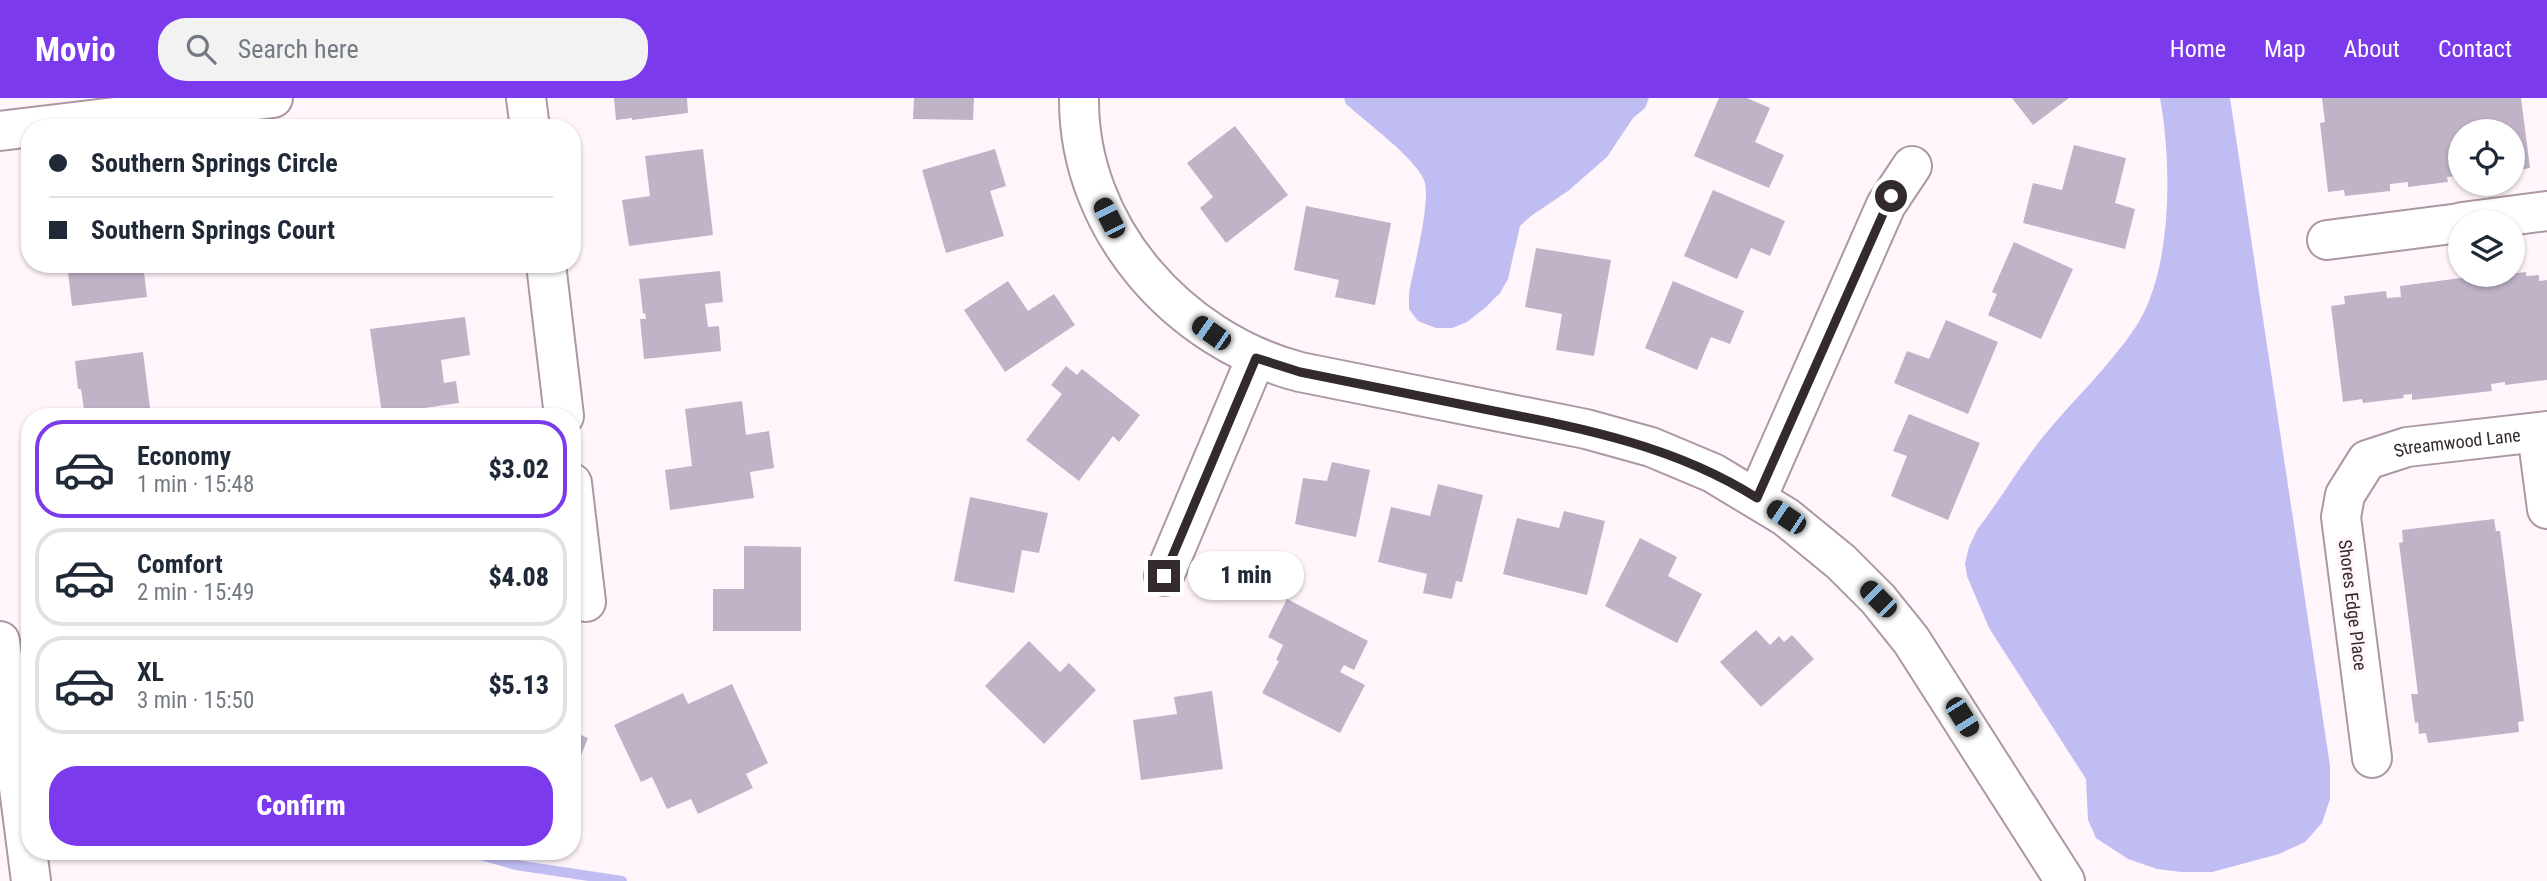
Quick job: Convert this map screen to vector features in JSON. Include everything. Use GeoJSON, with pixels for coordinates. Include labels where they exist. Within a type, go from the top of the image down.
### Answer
{"type":"FeatureCollection","features":[{"type":"Feature","properties":{"kind":"street"},"geometry":{"type":"LineString","coordinates":[[99,119],[273,98]]}},
{"type":"Feature","properties":{"kind":"street"},"geometry":{"type":"LineString","coordinates":[[526,98],[529,119]]}},
{"type":"Feature","properties":{"kind":"street"},"geometry":{"type":"LineString","coordinates":[[1079,98],[1082,139],[1095,187],[1117,233],[1136,264],[1183,314],[1225,342],[1256,358],[1300,372],[1586,429],[1651,447],[1713,473],[1757,498],[1814,538],[1890,612],[1932,670],[2065,881]]}},
{"type":"Feature","properties":{"kind":"street"},"geometry":{"type":"LineString","coordinates":[[0,131],[21,128]]}},
{"type":"Feature","properties":{"kind":"street"},"geometry":{"type":"LineString","coordinates":[[1757,498],[1886,205],[1912,166]]}},
{"type":"Feature","properties":{"kind":"street"},"geometry":{"type":"LineString","coordinates":[[2525,214],[2547,211]]}},
{"type":"Feature","properties":{"kind":"street"},"geometry":{"type":"LineString","coordinates":[[2327,240],[2448,224]]}},
{"type":"Feature","properties":{"kind":"street"},"geometry":{"type":"LineString","coordinates":[[547,273],[563,408]]}},
{"type":"Feature","properties":{"kind":"street"},"geometry":{"type":"LineString","coordinates":[[1164,576],[1256,358]]}},
{"type":"Feature","properties":{"kind":"street"},"geometry":{"type":"LineString","coordinates":[[2542,432],[2547,509]]}},
{"type":"Feature","properties":{"kind":"street","name":"Streamwood Lane"},"geometry":{"type":"LineString","coordinates":[[2367,460],[2407,447],[2542,432]]}},
{"type":"Feature","properties":{"kind":"street","name":"Shores Edge Place"},"geometry":{"type":"LineString","coordinates":[[2367,460],[2345,495],[2341,517],[2372,758]]}},
{"type":"Feature","properties":{"kind":"street"},"geometry":{"type":"LineString","coordinates":[[581,560],[586,602]]}},
{"type":"Feature","properties":{"kind":"street"},"geometry":{"type":"LineString","coordinates":[[0,640],[21,803]]}},
{"type":"Feature","properties":{"kind":"street"},"geometry":{"type":"LineString","coordinates":[[28,860],[31,881]]}},
{"type":"Feature","properties":{"kind":"water"},"geometry":{"type":"Polygon","coordinates":[[[1344,98],[1649,98],[1645,108],[1633,118],[1607,157],[1568,191],[1520,226],[1508,279],[1500,293],[1467,322],[1452,328],[1436,328],[1418,321],[1409,309],[1409,293],[1426,202],[1424,180],[1410,161],[1346,104],[1344,98]]]}},
{"type":"Feature","properties":{"kind":"water"},"geometry":{"type":"Polygon","coordinates":[[[2160,98],[2230,98],[2330,766],[2330,799],[2322,823],[2305,842],[2279,854],[2212,872],[2157,869],[2128,859],[2096,838],[2088,820],[2086,779],[1989,628],[1967,576],[1965,563],[1977,530],[2025,460],[2102,371],[2135,328],[2147,305],[2157,278],[2166,216],[2166,153],[2160,98]]]}},
{"type":"Feature","properties":{"kind":"building"},"geometry":{"type":"Polygon","coordinates":[[[614,98],[687,98],[688,113],[616,120],[614,98]]]}},
{"type":"Feature","properties":{"kind":"building"},"geometry":{"type":"Polygon","coordinates":[[[914,98],[974,98],[973,120],[913,119],[914,98]]]}},
{"type":"Feature","properties":{"kind":"building"},"geometry":{"type":"Polygon","coordinates":[[[1719,98],[1747,98],[1770,108],[1755,142],[1784,155],[1769,188],[1694,156],[1719,98]]]}},
{"type":"Feature","properties":{"kind":"building"},"geometry":{"type":"Polygon","coordinates":[[[2012,98],[2069,98],[2033,125],[2012,98]]]}},
{"type":"Feature","properties":{"kind":"building"},"geometry":{"type":"Polygon","coordinates":[[[2322,98],[2521,98],[2524,119],[2448,119],[2448,182],[2408,187],[2408,182],[2390,184],[2390,191],[2345,196],[2344,190],[2328,192],[2320,123],[2325,122],[2322,98]]]}},
{"type":"Feature","properties":{"kind":"building"},"geometry":{"type":"Polygon","coordinates":[[[1235,126],[1288,195],[1226,243],[1200,208],[1213,197],[1187,163],[1235,126]]]}},
{"type":"Feature","properties":{"kind":"building"},"geometry":{"type":"Polygon","coordinates":[[[2525,129],[2530,168],[2525,169],[2525,129]]]}},
{"type":"Feature","properties":{"kind":"building"},"geometry":{"type":"Polygon","coordinates":[[[2074,145],[2126,158],[2115,203],[2135,209],[2125,249],[2023,223],[2033,183],[2062,190],[2074,145]]]}},
{"type":"Feature","properties":{"kind":"building"},"geometry":{"type":"Polygon","coordinates":[[[703,149],[713,235],[629,246],[622,200],[650,196],[645,156],[703,149]]]}},
{"type":"Feature","properties":{"kind":"building"},"geometry":{"type":"Polygon","coordinates":[[[995,149],[1006,186],[990,191],[1004,236],[946,253],[922,170],[995,149]]]}},
{"type":"Feature","properties":{"kind":"building"},"geometry":{"type":"Polygon","coordinates":[[[1713,190],[1785,221],[1770,256],[1751,248],[1737,279],[1684,256],[1713,190]]]}},
{"type":"Feature","properties":{"kind":"building"},"geometry":{"type":"Polygon","coordinates":[[[1306,206],[1391,223],[1375,305],[1335,297],[1339,280],[1294,270],[1306,206]]]}},
{"type":"Feature","properties":{"kind":"building"},"geometry":{"type":"Polygon","coordinates":[[[2014,242],[2073,269],[2041,339],[1988,315],[1997,294],[1992,292],[2014,242]]]}},
{"type":"Feature","properties":{"kind":"building"},"geometry":{"type":"Polygon","coordinates":[[[1536,248],[1611,260],[1594,356],[1556,350],[1562,314],[1525,307],[1536,248]]]}},
{"type":"Feature","properties":{"kind":"building"},"geometry":{"type":"Polygon","coordinates":[[[720,271],[723,302],[705,304],[708,327],[719,326],[721,351],[644,359],[640,319],[646,319],[639,279],[720,271]]]}},
{"type":"Feature","properties":{"kind":"building"},"geometry":{"type":"Polygon","coordinates":[[[2525,272],[2526,276],[2539,275],[2539,281],[2547,280],[2547,380],[2491,384],[2492,391],[2412,400],[2412,394],[2403,395],[2404,398],[2363,403],[2362,399],[2343,402],[2331,306],[2345,304],[2344,296],[2386,291],[2387,298],[2401,297],[2400,286],[2448,280],[2448,287],[2525,287],[2525,272]]]}},
{"type":"Feature","properties":{"kind":"building"},"geometry":{"type":"Polygon","coordinates":[[[68,273],[144,273],[147,297],[72,306],[68,273]]]}},
{"type":"Feature","properties":{"kind":"building"},"geometry":{"type":"Polygon","coordinates":[[[1008,281],[1028,311],[1054,294],[1075,325],[1005,372],[964,310],[1008,281]]]}},
{"type":"Feature","properties":{"kind":"building"},"geometry":{"type":"Polygon","coordinates":[[[1673,281],[1744,311],[1730,344],[1711,337],[1697,370],[1645,348],[1673,281]]]}},
{"type":"Feature","properties":{"kind":"building"},"geometry":{"type":"Polygon","coordinates":[[[465,317],[470,355],[441,360],[444,383],[456,381],[459,403],[424,408],[381,408],[370,329],[465,317]]]}},
{"type":"Feature","properties":{"kind":"building"},"geometry":{"type":"Polygon","coordinates":[[[1946,320],[1998,342],[1968,414],[1894,383],[1907,351],[1929,359],[1946,320]]]}},
{"type":"Feature","properties":{"kind":"building"},"geometry":{"type":"Polygon","coordinates":[[[143,352],[150,408],[84,408],[81,389],[78,389],[75,361],[143,352]]]}},
{"type":"Feature","properties":{"kind":"building"},"geometry":{"type":"Polygon","coordinates":[[[1066,366],[1077,375],[1082,369],[1140,415],[1119,442],[1113,436],[1079,481],[1026,440],[1062,394],[1051,385],[1066,366]]]}},
{"type":"Feature","properties":{"kind":"building"},"geometry":{"type":"Polygon","coordinates":[[[742,401],[746,435],[769,431],[774,468],[750,472],[754,498],[670,510],[665,470],[692,466],[685,409],[742,401]]]}},
{"type":"Feature","properties":{"kind":"building"},"geometry":{"type":"Polygon","coordinates":[[[1909,414],[1980,443],[1948,520],[1891,496],[1907,456],[1893,451],[1909,414]]]}},
{"type":"Feature","properties":{"kind":"building"},"geometry":{"type":"Polygon","coordinates":[[[1332,462],[1370,470],[1356,537],[1295,524],[1303,478],[1327,481],[1332,462]]]}},
{"type":"Feature","properties":{"kind":"building"},"geometry":{"type":"Polygon","coordinates":[[[1438,484],[1483,495],[1462,582],[1456,581],[1452,599],[1423,593],[1427,574],[1378,562],[1391,507],[1430,516],[1438,484]]]}},
{"type":"Feature","properties":{"kind":"building"},"geometry":{"type":"Polygon","coordinates":[[[970,497],[1048,513],[1039,553],[1022,550],[1014,593],[954,581],[970,497]]]}},
{"type":"Feature","properties":{"kind":"building"},"geometry":{"type":"Polygon","coordinates":[[[1564,511],[1605,521],[1587,595],[1503,574],[1517,518],[1559,528],[1564,511]]]}},
{"type":"Feature","properties":{"kind":"building"},"geometry":{"type":"Polygon","coordinates":[[[2494,519],[2496,531],[2500,531],[2524,721],[2518,722],[2519,732],[2428,743],[2426,733],[2419,734],[2418,722],[2415,723],[2411,694],[2418,694],[2399,543],[2403,542],[2402,530],[2494,519]]]}},
{"type":"Feature","properties":{"kind":"building"},"geometry":{"type":"Polygon","coordinates":[[[1640,538],[1677,557],[1668,576],[1702,594],[1677,643],[1605,606],[1640,538]]]}},
{"type":"Feature","properties":{"kind":"building"},"geometry":{"type":"Polygon","coordinates":[[[744,546],[801,547],[801,631],[713,631],[713,589],[744,589],[744,546]]]}},
{"type":"Feature","properties":{"kind":"building"},"geometry":{"type":"Polygon","coordinates":[[[1287,599],[1368,641],[1354,670],[1344,665],[1340,672],[1365,685],[1340,733],[1262,693],[1279,661],[1276,660],[1283,645],[1268,637],[1287,599]]]}},
{"type":"Feature","properties":{"kind":"building"},"geometry":{"type":"Polygon","coordinates":[[[1756,630],[1770,645],[1779,636],[1784,642],[1792,635],[1814,659],[1761,707],[1720,662],[1756,630]]]}},
{"type":"Feature","properties":{"kind":"building"},"geometry":{"type":"Polygon","coordinates":[[[1029,641],[1060,672],[1069,663],[1096,690],[1044,744],[985,686],[1029,641]]]}},
{"type":"Feature","properties":{"kind":"building"},"geometry":{"type":"Polygon","coordinates":[[[732,684],[768,763],[746,774],[753,788],[698,814],[691,799],[667,809],[652,777],[641,782],[614,725],[683,693],[688,704],[732,684]]]}},
{"type":"Feature","properties":{"kind":"building"},"geometry":{"type":"Polygon","coordinates":[[[1212,691],[1223,769],[1141,780],[1133,720],[1177,714],[1174,697],[1212,691]]]}},
{"type":"Feature","properties":{"kind":"building"},"geometry":{"type":"Polygon","coordinates":[[[581,735],[588,738],[581,756],[581,735]]]}},
{"type":"Feature","properties":{"kind":"waterway"},"geometry":{"type":"LineString","coordinates":[[498,860],[622,881]]}},
{"type":"Feature","properties":{"kind":"route"},"geometry":{"type":"LineString","coordinates":[[1164,576],[1256,358],[1300,372],[1586,429],[1651,447],[1713,473],[1757,498],[1891,196]]}}]}
